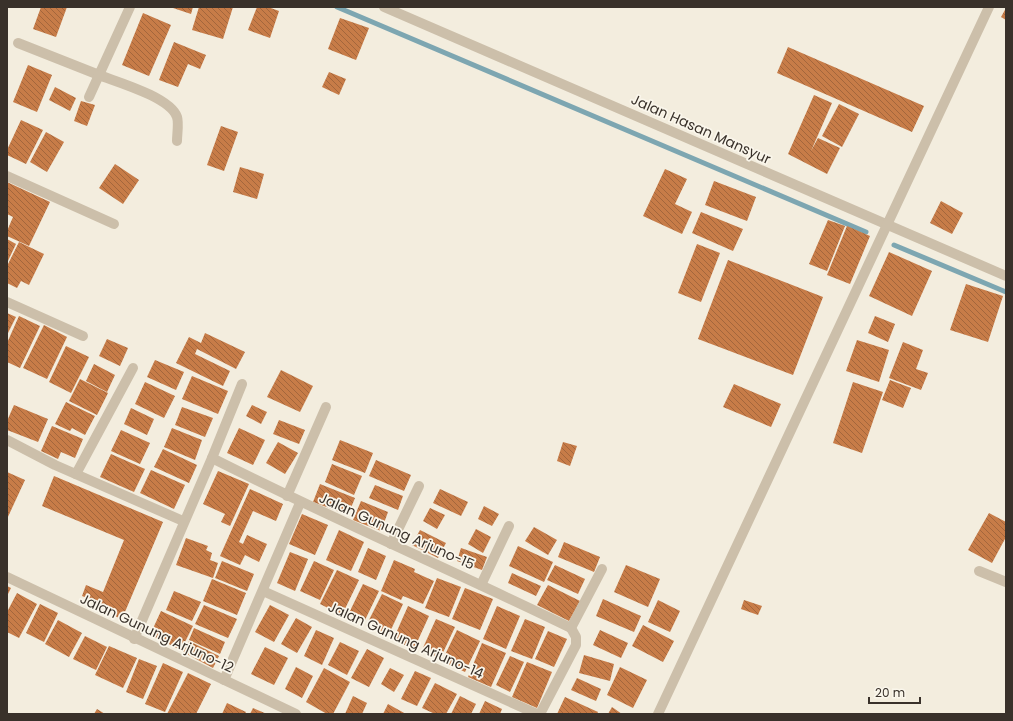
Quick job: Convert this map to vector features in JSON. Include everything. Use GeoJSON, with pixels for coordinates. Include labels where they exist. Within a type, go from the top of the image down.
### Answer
{"type":"FeatureCollection","features":[{"type":"Feature","properties":{"kind":"street"},"geometry":{"type":"LineString","coordinates":[[89,97],[130,7]]}},
{"type":"Feature","properties":{"kind":"street","name":"Jalan Hasan Mansyur"},"geometry":{"type":"LineString","coordinates":[[384,7],[1006,276]]}},
{"type":"Feature","properties":{"kind":"street"},"geometry":{"type":"LineString","coordinates":[[658,714],[989,7]]}},
{"type":"Feature","properties":{"kind":"street"},"geometry":{"type":"LineString","coordinates":[[18,43],[157,98],[169,107],[177,116],[177,142]]}},
{"type":"Feature","properties":{"kind":"street"},"geometry":{"type":"LineString","coordinates":[[7,176],[114,224]]}},
{"type":"Feature","properties":{"kind":"street"},"geometry":{"type":"LineString","coordinates":[[7,302],[83,336]]}},
{"type":"Feature","properties":{"kind":"street"},"geometry":{"type":"LineString","coordinates":[[76,474],[133,368]]}},
{"type":"Feature","properties":{"kind":"street"},"geometry":{"type":"LineString","coordinates":[[134,639],[183,521],[212,458],[242,384]]}},
{"type":"Feature","properties":{"kind":"street"},"geometry":{"type":"LineString","coordinates":[[287,496],[326,407]]}},
{"type":"Feature","properties":{"kind":"street"},"geometry":{"type":"LineString","coordinates":[[7,440],[76,474],[183,521]]}},
{"type":"Feature","properties":{"kind":"street","name":"Jalan Gunung Arjuno-15"},"geometry":{"type":"LineString","coordinates":[[212,458],[287,496],[571,628]]}},
{"type":"Feature","properties":{"kind":"street"},"geometry":{"type":"LineString","coordinates":[[391,544],[419,486]]}},
{"type":"Feature","properties":{"kind":"street"},"geometry":{"type":"LineString","coordinates":[[224,680],[300,502]]}},
{"type":"Feature","properties":{"kind":"street"},"geometry":{"type":"LineString","coordinates":[[481,585],[509,526]]}},
{"type":"Feature","properties":{"kind":"street"},"geometry":{"type":"LineString","coordinates":[[538,714],[576,645],[576,637],[571,628],[602,569]]}},
{"type":"Feature","properties":{"kind":"street"},"geometry":{"type":"LineString","coordinates":[[979,571],[1006,582]]}},
{"type":"Feature","properties":{"kind":"street","name":"Jalan Gunung Arjuno-12"},"geometry":{"type":"LineString","coordinates":[[7,577],[134,639],[296,714]]}},
{"type":"Feature","properties":{"kind":"street","name":"Jalan Gunung Arjuno-14"},"geometry":{"type":"LineString","coordinates":[[263,591],[538,714]]}},
{"type":"Feature","properties":{"kind":"building"},"geometry":{"type":"Polygon","coordinates":[[[41,7],[67,7],[56,37],[33,29],[41,7]]]}},
{"type":"Feature","properties":{"kind":"building"},"geometry":{"type":"Polygon","coordinates":[[[170,7],[193,7],[191,14],[170,7]]]}},
{"type":"Feature","properties":{"kind":"building"},"geometry":{"type":"Polygon","coordinates":[[[199,7],[233,7],[223,39],[192,30],[199,7]]]}},
{"type":"Feature","properties":{"kind":"building"},"geometry":{"type":"Polygon","coordinates":[[[257,7],[268,7],[279,11],[270,38],[248,30],[257,7]]]}},
{"type":"Feature","properties":{"kind":"building"},"geometry":{"type":"Polygon","coordinates":[[[1006,8],[1006,20],[1001,17],[1006,8]]]}},
{"type":"Feature","properties":{"kind":"building"},"geometry":{"type":"Polygon","coordinates":[[[143,13],[171,25],[149,76],[122,65],[143,13]]]}},
{"type":"Feature","properties":{"kind":"building"},"geometry":{"type":"Polygon","coordinates":[[[340,18],[369,28],[356,60],[328,49],[340,18]]]}},
{"type":"Feature","properties":{"kind":"building"},"geometry":{"type":"Polygon","coordinates":[[[174,42],[206,55],[200,69],[188,64],[178,87],[159,80],[174,42]]]}},
{"type":"Feature","properties":{"kind":"building"},"geometry":{"type":"Polygon","coordinates":[[[788,47],[924,106],[912,132],[777,73],[788,47]]]}},
{"type":"Feature","properties":{"kind":"building"},"geometry":{"type":"Polygon","coordinates":[[[28,65],[52,75],[37,112],[13,102],[28,65]]]}},
{"type":"Feature","properties":{"kind":"building"},"geometry":{"type":"Polygon","coordinates":[[[329,72],[346,79],[339,95],[322,87],[329,72]]]}},
{"type":"Feature","properties":{"kind":"building"},"geometry":{"type":"Polygon","coordinates":[[[55,87],[76,98],[70,111],[49,100],[55,87]]]}},
{"type":"Feature","properties":{"kind":"building"},"geometry":{"type":"Polygon","coordinates":[[[814,95],[832,103],[811,151],[818,138],[840,148],[827,174],[788,154],[814,95]]]}},
{"type":"Feature","properties":{"kind":"building"},"geometry":{"type":"Polygon","coordinates":[[[81,101],[95,105],[87,126],[74,121],[81,101]]]}},
{"type":"Feature","properties":{"kind":"building"},"geometry":{"type":"Polygon","coordinates":[[[839,104],[859,114],[842,147],[822,136],[839,104]]]}},
{"type":"Feature","properties":{"kind":"building"},"geometry":{"type":"Polygon","coordinates":[[[21,120],[43,130],[26,164],[7,155],[7,150],[21,120]]]}},
{"type":"Feature","properties":{"kind":"building"},"geometry":{"type":"Polygon","coordinates":[[[221,126],[238,132],[224,171],[207,165],[221,126]]]}},
{"type":"Feature","properties":{"kind":"building"},"geometry":{"type":"Polygon","coordinates":[[[46,132],[64,142],[47,172],[30,162],[46,132]]]}},
{"type":"Feature","properties":{"kind":"building"},"geometry":{"type":"Polygon","coordinates":[[[115,164],[139,180],[123,204],[99,188],[115,164]]]}},
{"type":"Feature","properties":{"kind":"building"},"geometry":{"type":"Polygon","coordinates":[[[240,167],[264,174],[257,199],[233,192],[240,167]]]}},
{"type":"Feature","properties":{"kind":"building"},"geometry":{"type":"Polygon","coordinates":[[[665,169],[687,179],[675,204],[692,212],[682,234],[643,216],[665,169]]]}},
{"type":"Feature","properties":{"kind":"building"},"geometry":{"type":"Polygon","coordinates":[[[714,181],[756,197],[747,221],[705,205],[714,181]]]}},
{"type":"Feature","properties":{"kind":"building"},"geometry":{"type":"Polygon","coordinates":[[[7,182],[50,202],[29,246],[7,236],[7,231],[13,217],[7,214],[7,182]]]}},
{"type":"Feature","properties":{"kind":"building"},"geometry":{"type":"Polygon","coordinates":[[[941,201],[963,213],[952,234],[930,223],[941,201]]]}},
{"type":"Feature","properties":{"kind":"building"},"geometry":{"type":"Polygon","coordinates":[[[701,212],[743,229],[733,251],[692,233],[701,212]]]}},
{"type":"Feature","properties":{"kind":"building"},"geometry":{"type":"Polygon","coordinates":[[[828,220],[845,226],[827,271],[809,264],[828,220]]]}},
{"type":"Feature","properties":{"kind":"building"},"geometry":{"type":"Polygon","coordinates":[[[847,226],[870,236],[850,284],[827,275],[847,226]]]}},
{"type":"Feature","properties":{"kind":"building"},"geometry":{"type":"Polygon","coordinates":[[[7,239],[16,244],[7,263],[7,239]]]}},
{"type":"Feature","properties":{"kind":"building"},"geometry":{"type":"Polygon","coordinates":[[[19,242],[44,254],[29,285],[21,281],[17,288],[7,283],[7,266],[19,242]]]}},
{"type":"Feature","properties":{"kind":"building"},"geometry":{"type":"Polygon","coordinates":[[[697,244],[720,253],[701,302],[678,293],[697,244]]]}},
{"type":"Feature","properties":{"kind":"building"},"geometry":{"type":"Polygon","coordinates":[[[889,252],[932,271],[912,316],[869,296],[889,252]]]}},
{"type":"Feature","properties":{"kind":"building"},"geometry":{"type":"Polygon","coordinates":[[[728,260],[823,297],[793,375],[698,339],[728,260]]]}},
{"type":"Feature","properties":{"kind":"building"},"geometry":{"type":"Polygon","coordinates":[[[966,284],[1003,296],[988,342],[950,330],[966,284]]]}},
{"type":"Feature","properties":{"kind":"building"},"geometry":{"type":"Polygon","coordinates":[[[7,313],[16,317],[7,335],[7,313]]]}},
{"type":"Feature","properties":{"kind":"building"},"geometry":{"type":"Polygon","coordinates":[[[19,316],[40,326],[20,368],[7,362],[7,343],[19,316]]]}},
{"type":"Feature","properties":{"kind":"building"},"geometry":{"type":"Polygon","coordinates":[[[875,316],[895,324],[888,342],[868,333],[875,316]]]}},
{"type":"Feature","properties":{"kind":"building"},"geometry":{"type":"Polygon","coordinates":[[[44,325],[67,337],[47,379],[23,368],[44,325]]]}},
{"type":"Feature","properties":{"kind":"building"},"geometry":{"type":"Polygon","coordinates":[[[205,333],[245,352],[236,369],[197,349],[195,354],[230,371],[223,386],[176,363],[189,337],[201,343],[205,333]]]}},
{"type":"Feature","properties":{"kind":"building"},"geometry":{"type":"Polygon","coordinates":[[[107,339],[128,348],[120,366],[99,356],[107,339]]]}},
{"type":"Feature","properties":{"kind":"building"},"geometry":{"type":"Polygon","coordinates":[[[857,340],[889,350],[879,382],[846,371],[857,340]]]}},
{"type":"Feature","properties":{"kind":"building"},"geometry":{"type":"Polygon","coordinates":[[[903,342],[923,350],[916,369],[928,373],[921,390],[889,378],[903,342]]]}},
{"type":"Feature","properties":{"kind":"building"},"geometry":{"type":"Polygon","coordinates":[[[66,346],[89,357],[71,393],[49,382],[66,346]]]}},
{"type":"Feature","properties":{"kind":"building"},"geometry":{"type":"Polygon","coordinates":[[[155,360],[184,372],[176,390],[147,377],[155,360]]]}},
{"type":"Feature","properties":{"kind":"building"},"geometry":{"type":"Polygon","coordinates":[[[94,364],[115,375],[107,392],[86,381],[94,364]]]}},
{"type":"Feature","properties":{"kind":"building"},"geometry":{"type":"Polygon","coordinates":[[[281,370],[313,386],[300,412],[267,397],[281,370]]]}},
{"type":"Feature","properties":{"kind":"building"},"geometry":{"type":"Polygon","coordinates":[[[192,376],[228,391],[218,414],[182,399],[192,376]]]}},
{"type":"Feature","properties":{"kind":"building"},"geometry":{"type":"Polygon","coordinates":[[[80,379],[108,393],[97,415],[69,401],[80,379]]]}},
{"type":"Feature","properties":{"kind":"building"},"geometry":{"type":"Polygon","coordinates":[[[890,380],[911,388],[903,408],[882,400],[890,380]]]}},
{"type":"Feature","properties":{"kind":"building"},"geometry":{"type":"Polygon","coordinates":[[[145,382],[175,396],[164,418],[135,404],[145,382]]]}},
{"type":"Feature","properties":{"kind":"building"},"geometry":{"type":"Polygon","coordinates":[[[853,382],[883,392],[862,453],[833,443],[853,382]]]}},
{"type":"Feature","properties":{"kind":"building"},"geometry":{"type":"Polygon","coordinates":[[[734,384],[781,404],[771,427],[723,407],[734,384]]]}},
{"type":"Feature","properties":{"kind":"building"},"geometry":{"type":"Polygon","coordinates":[[[66,402],[95,416],[85,435],[72,428],[70,431],[55,424],[66,402]]]}},
{"type":"Feature","properties":{"kind":"building"},"geometry":{"type":"Polygon","coordinates":[[[14,405],[48,419],[38,442],[7,430],[7,421],[14,405]]]}},
{"type":"Feature","properties":{"kind":"building"},"geometry":{"type":"Polygon","coordinates":[[[252,405],[267,412],[261,424],[246,416],[252,405]]]}},
{"type":"Feature","properties":{"kind":"building"},"geometry":{"type":"Polygon","coordinates":[[[182,407],[213,418],[205,437],[175,425],[182,407]]]}},
{"type":"Feature","properties":{"kind":"building"},"geometry":{"type":"Polygon","coordinates":[[[131,408],[154,419],[147,435],[124,424],[131,408]]]}},
{"type":"Feature","properties":{"kind":"building"},"geometry":{"type":"Polygon","coordinates":[[[279,420],[305,430],[299,444],[273,434],[279,420]]]}},
{"type":"Feature","properties":{"kind":"building"},"geometry":{"type":"Polygon","coordinates":[[[52,426],[83,439],[75,458],[61,452],[58,459],[41,451],[52,426]]]}},
{"type":"Feature","properties":{"kind":"building"},"geometry":{"type":"Polygon","coordinates":[[[172,428],[202,440],[195,460],[164,447],[172,428]]]}},
{"type":"Feature","properties":{"kind":"building"},"geometry":{"type":"Polygon","coordinates":[[[239,428],[265,440],[253,465],[227,453],[239,428]]]}},
{"type":"Feature","properties":{"kind":"building"},"geometry":{"type":"Polygon","coordinates":[[[121,430],[150,443],[140,464],[111,451],[121,430]]]}},
{"type":"Feature","properties":{"kind":"building"},"geometry":{"type":"Polygon","coordinates":[[[340,440],[373,453],[365,473],[332,460],[340,440]]]}},
{"type":"Feature","properties":{"kind":"building"},"geometry":{"type":"Polygon","coordinates":[[[278,442],[298,453],[285,474],[266,463],[278,442]]]}},
{"type":"Feature","properties":{"kind":"building"},"geometry":{"type":"Polygon","coordinates":[[[563,442],[577,446],[570,466],[557,461],[563,442]]]}},
{"type":"Feature","properties":{"kind":"building"},"geometry":{"type":"Polygon","coordinates":[[[163,449],[197,465],[189,483],[154,467],[163,449]]]}},
{"type":"Feature","properties":{"kind":"building"},"geometry":{"type":"Polygon","coordinates":[[[111,454],[145,469],[134,492],[100,477],[111,454]]]}},
{"type":"Feature","properties":{"kind":"building"},"geometry":{"type":"Polygon","coordinates":[[[376,460],[411,475],[404,491],[369,476],[376,460]]]}},
{"type":"Feature","properties":{"kind":"building"},"geometry":{"type":"Polygon","coordinates":[[[332,464],[362,476],[354,495],[325,482],[332,464]]]}},
{"type":"Feature","properties":{"kind":"building"},"geometry":{"type":"Polygon","coordinates":[[[151,470],[185,485],[174,509],[140,493],[151,470]]]}},
{"type":"Feature","properties":{"kind":"building"},"geometry":{"type":"Polygon","coordinates":[[[218,471],[249,484],[230,526],[221,522],[225,514],[203,504],[218,471]]]}},
{"type":"Feature","properties":{"kind":"building"},"geometry":{"type":"Polygon","coordinates":[[[7,472],[25,480],[7,519],[7,472]]]}},
{"type":"Feature","properties":{"kind":"building"},"geometry":{"type":"Polygon","coordinates":[[[54,476],[163,522],[122,619],[112,615],[115,609],[82,596],[86,585],[103,592],[124,540],[42,506],[54,476]]]}},
{"type":"Feature","properties":{"kind":"building"},"geometry":{"type":"Polygon","coordinates":[[[320,484],[355,498],[348,515],[313,502],[320,484]]]}},
{"type":"Feature","properties":{"kind":"building"},"geometry":{"type":"Polygon","coordinates":[[[375,485],[403,496],[398,510],[369,498],[375,485]]]}},
{"type":"Feature","properties":{"kind":"building"},"geometry":{"type":"Polygon","coordinates":[[[250,489],[283,504],[276,521],[253,511],[239,542],[243,544],[247,535],[267,544],[259,562],[245,555],[240,565],[220,556],[250,489]]]}},
{"type":"Feature","properties":{"kind":"building"},"geometry":{"type":"Polygon","coordinates":[[[440,489],[468,502],[461,516],[433,503],[440,489]]]}},
{"type":"Feature","properties":{"kind":"building"},"geometry":{"type":"Polygon","coordinates":[[[361,501],[388,512],[381,531],[353,520],[361,501]]]}},
{"type":"Feature","properties":{"kind":"building"},"geometry":{"type":"Polygon","coordinates":[[[484,506],[499,514],[492,526],[478,519],[484,506]]]}},
{"type":"Feature","properties":{"kind":"building"},"geometry":{"type":"Polygon","coordinates":[[[430,508],[445,515],[437,529],[423,521],[430,508]]]}},
{"type":"Feature","properties":{"kind":"building"},"geometry":{"type":"Polygon","coordinates":[[[989,513],[1006,522],[1006,537],[992,563],[968,550],[989,513]]]}},
{"type":"Feature","properties":{"kind":"building"},"geometry":{"type":"Polygon","coordinates":[[[302,514],[328,525],[315,555],[289,544],[302,514]]]}},
{"type":"Feature","properties":{"kind":"building"},"geometry":{"type":"Polygon","coordinates":[[[534,527],[557,540],[548,555],[525,541],[534,527]]]}},
{"type":"Feature","properties":{"kind":"building"},"geometry":{"type":"Polygon","coordinates":[[[476,529],[491,537],[483,553],[468,544],[476,529]]]}},
{"type":"Feature","properties":{"kind":"building"},"geometry":{"type":"Polygon","coordinates":[[[339,530],[364,542],[351,571],[326,560],[339,530]]]}},
{"type":"Feature","properties":{"kind":"building"},"geometry":{"type":"Polygon","coordinates":[[[420,530],[446,543],[438,558],[412,545],[420,530]]]}},
{"type":"Feature","properties":{"kind":"building"},"geometry":{"type":"Polygon","coordinates":[[[186,538],[208,546],[206,550],[212,553],[210,560],[218,563],[213,578],[176,565],[186,538]]]}},
{"type":"Feature","properties":{"kind":"building"},"geometry":{"type":"Polygon","coordinates":[[[564,542],[600,557],[594,572],[558,557],[564,542]]]}},
{"type":"Feature","properties":{"kind":"building"},"geometry":{"type":"Polygon","coordinates":[[[518,546],[553,562],[544,582],[509,566],[518,546]]]}},
{"type":"Feature","properties":{"kind":"building"},"geometry":{"type":"Polygon","coordinates":[[[368,548],[386,556],[376,580],[358,572],[368,548]]]}},
{"type":"Feature","properties":{"kind":"building"},"geometry":{"type":"Polygon","coordinates":[[[461,548],[487,557],[482,570],[457,561],[461,548]]]}},
{"type":"Feature","properties":{"kind":"building"},"geometry":{"type":"Polygon","coordinates":[[[290,552],[308,559],[295,591],[277,583],[290,552]]]}},
{"type":"Feature","properties":{"kind":"building"},"geometry":{"type":"Polygon","coordinates":[[[394,560],[415,569],[414,572],[434,581],[423,604],[403,596],[401,600],[381,591],[394,560]]]}},
{"type":"Feature","properties":{"kind":"building"},"geometry":{"type":"Polygon","coordinates":[[[222,561],[254,574],[247,591],[215,578],[222,561]]]}},
{"type":"Feature","properties":{"kind":"building"},"geometry":{"type":"Polygon","coordinates":[[[314,561],[334,570],[320,600],[300,591],[314,561]]]}},
{"type":"Feature","properties":{"kind":"building"},"geometry":{"type":"Polygon","coordinates":[[[555,565],[585,579],[578,594],[547,580],[555,565]]]}},
{"type":"Feature","properties":{"kind":"building"},"geometry":{"type":"Polygon","coordinates":[[[626,565],[660,579],[648,607],[614,592],[626,565]]]}},
{"type":"Feature","properties":{"kind":"building"},"geometry":{"type":"Polygon","coordinates":[[[337,570],[359,580],[342,615],[320,604],[337,570]]]}},
{"type":"Feature","properties":{"kind":"building"},"geometry":{"type":"Polygon","coordinates":[[[512,573],[541,586],[536,596],[508,583],[512,573]]]}},
{"type":"Feature","properties":{"kind":"building"},"geometry":{"type":"Polygon","coordinates":[[[437,578],[461,587],[449,617],[425,608],[437,578]]]}},
{"type":"Feature","properties":{"kind":"building"},"geometry":{"type":"Polygon","coordinates":[[[212,579],[246,593],[237,615],[203,601],[212,579]]]}},
{"type":"Feature","properties":{"kind":"building"},"geometry":{"type":"Polygon","coordinates":[[[363,584],[379,591],[365,620],[349,613],[363,584]]]}},
{"type":"Feature","properties":{"kind":"building"},"geometry":{"type":"Polygon","coordinates":[[[548,585],[580,601],[569,621],[537,605],[548,585]]]}},
{"type":"Feature","properties":{"kind":"building"},"geometry":{"type":"Polygon","coordinates":[[[7,586],[11,588],[7,596],[7,586]]]}},
{"type":"Feature","properties":{"kind":"building"},"geometry":{"type":"Polygon","coordinates":[[[465,588],[493,599],[480,630],[452,619],[465,588]]]}},
{"type":"Feature","properties":{"kind":"building"},"geometry":{"type":"Polygon","coordinates":[[[174,591],[201,602],[192,621],[166,610],[174,591]]]}},
{"type":"Feature","properties":{"kind":"building"},"geometry":{"type":"Polygon","coordinates":[[[17,593],[37,604],[19,638],[7,632],[7,612],[17,593]]]}},
{"type":"Feature","properties":{"kind":"building"},"geometry":{"type":"Polygon","coordinates":[[[382,594],[403,604],[388,636],[366,626],[382,594]]]}},
{"type":"Feature","properties":{"kind":"building"},"geometry":{"type":"Polygon","coordinates":[[[603,599],[641,616],[634,632],[596,616],[603,599]]]}},
{"type":"Feature","properties":{"kind":"building"},"geometry":{"type":"Polygon","coordinates":[[[658,600],[680,611],[670,632],[648,622],[658,600]]]}},
{"type":"Feature","properties":{"kind":"building"},"geometry":{"type":"Polygon","coordinates":[[[744,600],[762,606],[758,615],[741,609],[744,600]]]}},
{"type":"Feature","properties":{"kind":"building"},"geometry":{"type":"Polygon","coordinates":[[[40,604],[58,613],[44,642],[26,633],[40,604]]]}},
{"type":"Feature","properties":{"kind":"building"},"geometry":{"type":"Polygon","coordinates":[[[204,605],[237,619],[228,638],[195,624],[204,605]]]}},
{"type":"Feature","properties":{"kind":"building"},"geometry":{"type":"Polygon","coordinates":[[[270,605],[289,615],[274,642],[255,632],[270,605]]]}},
{"type":"Feature","properties":{"kind":"building"},"geometry":{"type":"Polygon","coordinates":[[[408,606],[429,616],[414,649],[393,640],[408,606]]]}},
{"type":"Feature","properties":{"kind":"building"},"geometry":{"type":"Polygon","coordinates":[[[497,606],[520,616],[506,649],[483,639],[497,606]]]}},
{"type":"Feature","properties":{"kind":"building"},"geometry":{"type":"Polygon","coordinates":[[[161,611],[193,626],[181,650],[150,635],[161,611]]]}},
{"type":"Feature","properties":{"kind":"building"},"geometry":{"type":"Polygon","coordinates":[[[296,618],[312,627],[297,653],[281,644],[296,618]]]}},
{"type":"Feature","properties":{"kind":"building"},"geometry":{"type":"Polygon","coordinates":[[[436,619],[455,627],[440,659],[422,650],[436,619]]]}},
{"type":"Feature","properties":{"kind":"building"},"geometry":{"type":"Polygon","coordinates":[[[525,619],[545,627],[532,659],[511,651],[525,619]]]}},
{"type":"Feature","properties":{"kind":"building"},"geometry":{"type":"Polygon","coordinates":[[[58,620],[82,633],[69,657],[45,644],[58,620]]]}},
{"type":"Feature","properties":{"kind":"building"},"geometry":{"type":"Polygon","coordinates":[[[643,625],[674,641],[663,662],[632,646],[643,625]]]}},
{"type":"Feature","properties":{"kind":"building"},"geometry":{"type":"Polygon","coordinates":[[[194,628],[225,642],[220,654],[189,640],[194,628]]]}},
{"type":"Feature","properties":{"kind":"building"},"geometry":{"type":"Polygon","coordinates":[[[316,630],[334,638],[322,665],[304,656],[316,630]]]}},
{"type":"Feature","properties":{"kind":"building"},"geometry":{"type":"Polygon","coordinates":[[[457,630],[480,641],[465,672],[442,661],[457,630]]]}},
{"type":"Feature","properties":{"kind":"building"},"geometry":{"type":"Polygon","coordinates":[[[600,630],[628,643],[621,658],[593,645],[600,630]]]}},
{"type":"Feature","properties":{"kind":"building"},"geometry":{"type":"Polygon","coordinates":[[[548,631],[567,639],[554,667],[535,659],[548,631]]]}},
{"type":"Feature","properties":{"kind":"building"},"geometry":{"type":"Polygon","coordinates":[[[85,636],[107,647],[96,670],[73,659],[85,636]]]}},
{"type":"Feature","properties":{"kind":"building"},"geometry":{"type":"Polygon","coordinates":[[[189,641],[219,656],[213,668],[183,652],[189,641]]]}},
{"type":"Feature","properties":{"kind":"building"},"geometry":{"type":"Polygon","coordinates":[[[340,642],[359,651],[347,675],[328,665],[340,642]]]}},
{"type":"Feature","properties":{"kind":"building"},"geometry":{"type":"Polygon","coordinates":[[[482,643],[506,653],[491,687],[468,677],[482,643]]]}},
{"type":"Feature","properties":{"kind":"building"},"geometry":{"type":"Polygon","coordinates":[[[109,646],[137,658],[123,688],[95,675],[109,646]]]}},
{"type":"Feature","properties":{"kind":"building"},"geometry":{"type":"Polygon","coordinates":[[[265,647],[288,658],[274,685],[251,674],[265,647]]]}},
{"type":"Feature","properties":{"kind":"building"},"geometry":{"type":"Polygon","coordinates":[[[367,649],[384,658],[369,687],[351,678],[367,649]]]}},
{"type":"Feature","properties":{"kind":"building"},"geometry":{"type":"Polygon","coordinates":[[[584,655],[614,664],[610,681],[579,673],[584,655]]]}},
{"type":"Feature","properties":{"kind":"building"},"geometry":{"type":"Polygon","coordinates":[[[510,656],[524,662],[510,692],[496,685],[510,656]]]}},
{"type":"Feature","properties":{"kind":"building"},"geometry":{"type":"Polygon","coordinates":[[[139,659],[157,666],[143,699],[126,692],[139,659]]]}},
{"type":"Feature","properties":{"kind":"building"},"geometry":{"type":"Polygon","coordinates":[[[527,662],[552,672],[537,708],[512,697],[527,662]]]}},
{"type":"Feature","properties":{"kind":"building"},"geometry":{"type":"Polygon","coordinates":[[[163,663],[183,672],[165,712],[145,704],[163,663]]]}},
{"type":"Feature","properties":{"kind":"building"},"geometry":{"type":"Polygon","coordinates":[[[296,667],[313,676],[302,698],[285,689],[296,667]]]}},
{"type":"Feature","properties":{"kind":"building"},"geometry":{"type":"Polygon","coordinates":[[[620,667],[647,680],[633,708],[607,695],[620,667]]]}},
{"type":"Feature","properties":{"kind":"building"},"geometry":{"type":"Polygon","coordinates":[[[324,668],[350,682],[333,714],[327,714],[306,702],[324,668]]]}},
{"type":"Feature","properties":{"kind":"building"},"geometry":{"type":"Polygon","coordinates":[[[390,668],[404,675],[394,692],[381,684],[390,668]]]}},
{"type":"Feature","properties":{"kind":"building"},"geometry":{"type":"Polygon","coordinates":[[[415,671],[431,678],[417,706],[401,699],[415,671]]]}},
{"type":"Feature","properties":{"kind":"building"},"geometry":{"type":"Polygon","coordinates":[[[188,673],[211,684],[196,714],[167,714],[188,673]]]}},
{"type":"Feature","properties":{"kind":"building"},"geometry":{"type":"Polygon","coordinates":[[[577,678],[601,689],[596,701],[571,690],[577,678]]]}},
{"type":"Feature","properties":{"kind":"building"},"geometry":{"type":"Polygon","coordinates":[[[435,683],[457,694],[446,714],[435,714],[422,708],[435,683]]]}},
{"type":"Feature","properties":{"kind":"building"},"geometry":{"type":"Polygon","coordinates":[[[353,696],[367,703],[362,714],[345,714],[353,696]]]}},
{"type":"Feature","properties":{"kind":"building"},"geometry":{"type":"Polygon","coordinates":[[[460,696],[476,704],[471,714],[451,714],[460,696]]]}},
{"type":"Feature","properties":{"kind":"building"},"geometry":{"type":"Polygon","coordinates":[[[565,697],[598,712],[597,714],[557,714],[565,697]]]}},
{"type":"Feature","properties":{"kind":"building"},"geometry":{"type":"Polygon","coordinates":[[[485,701],[502,709],[500,714],[479,714],[485,701]]]}},
{"type":"Feature","properties":{"kind":"building"},"geometry":{"type":"Polygon","coordinates":[[[227,703],[246,712],[245,714],[222,714],[227,703]]]}},
{"type":"Feature","properties":{"kind":"building"},"geometry":{"type":"Polygon","coordinates":[[[388,704],[406,714],[383,714],[388,704]]]}},
{"type":"Feature","properties":{"kind":"building"},"geometry":{"type":"Polygon","coordinates":[[[612,707],[622,714],[608,714],[612,707]]]}},
{"type":"Feature","properties":{"kind":"building"},"geometry":{"type":"Polygon","coordinates":[[[253,708],[267,714],[250,714],[253,708]]]}},
{"type":"Feature","properties":{"kind":"building"},"geometry":{"type":"Polygon","coordinates":[[[97,709],[105,714],[94,714],[97,709]]]}},
{"type":"Feature","properties":{"kind":"waterway"},"geometry":{"type":"LineString","coordinates":[[337,7],[866,232]]}},
{"type":"Feature","properties":{"kind":"waterway"},"geometry":{"type":"LineString","coordinates":[[894,245],[1006,292]]}}]}
